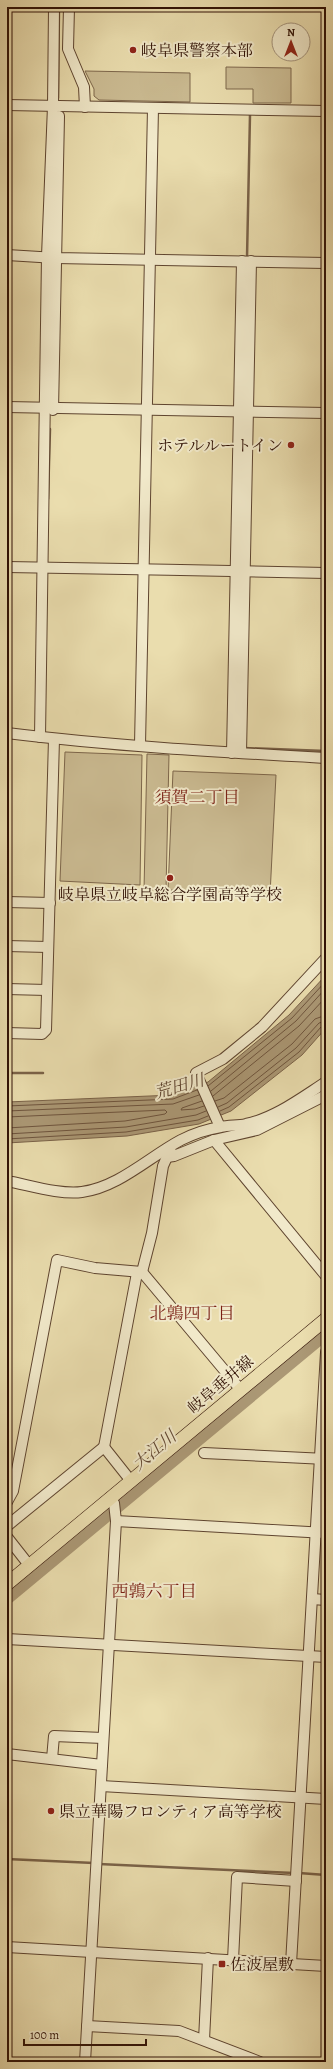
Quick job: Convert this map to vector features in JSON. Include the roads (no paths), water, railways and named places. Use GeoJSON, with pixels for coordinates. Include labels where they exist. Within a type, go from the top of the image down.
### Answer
{"type":"FeatureCollection","features":[{"type":"Feature","properties":{"kind":"main road","name":"岐阜垂井線"},"geometry":{"type":"LineString","coordinates":[[7,1584],[30,1565],[114,1508],[131,1481],[326,1319]]}},
{"type":"Feature","properties":{"kind":"street"},"geometry":{"type":"LineString","coordinates":[[7,1033],[42,1034],[46,1030],[50,903],[46,737],[46,567],[56,106],[54,7]]}},
{"type":"Feature","properties":{"kind":"street"},"geometry":{"type":"LineString","coordinates":[[68,7],[68,49],[84,87],[85,107]]}},
{"type":"Feature","properties":{"kind":"street"},"geometry":{"type":"LineString","coordinates":[[7,105],[326,111]]}},
{"type":"Feature","properties":{"kind":"street"},"geometry":{"type":"LineString","coordinates":[[140,745],[147,410],[148,258],[153,108]]}},
{"type":"Feature","properties":{"kind":"street"},"geometry":{"type":"LineString","coordinates":[[7,255],[326,263]]}},
{"type":"Feature","properties":{"kind":"street"},"geometry":{"type":"LineString","coordinates":[[236,753],[247,261]]}},
{"type":"Feature","properties":{"kind":"street"},"geometry":{"type":"LineString","coordinates":[[7,407],[326,414]]}},
{"type":"Feature","properties":{"kind":"street"},"geometry":{"type":"LineString","coordinates":[[7,567],[326,573]]}},
{"type":"Feature","properties":{"kind":"street"},"geometry":{"type":"LineString","coordinates":[[7,733],[236,753],[326,758]]}},
{"type":"Feature","properties":{"kind":"street"},"geometry":{"type":"LineString","coordinates":[[7,902],[50,903]]}},
{"type":"Feature","properties":{"kind":"street"},"geometry":{"type":"LineString","coordinates":[[7,946],[48,947]]}},
{"type":"Feature","properties":{"kind":"street"},"geometry":{"type":"LineString","coordinates":[[219,1123],[196,1073],[223,1059],[262,1028],[326,958]]}},
{"type":"Feature","properties":{"kind":"street"},"geometry":{"type":"LineString","coordinates":[[7,989],[47,990]]}},
{"type":"Feature","properties":{"kind":"street"},"geometry":{"type":"LineString","coordinates":[[7,1181],[65,1192],[96,1190],[114,1181],[182,1140],[219,1123],[246,1124],[267,1117],[326,1082]]}},
{"type":"Feature","properties":{"kind":"street"},"geometry":{"type":"LineString","coordinates":[[298,1100],[304,1100],[326,1090]]}},
{"type":"Feature","properties":{"kind":"street"},"geometry":{"type":"LineString","coordinates":[[167,1157],[174,1156],[214,1140],[257,1130],[326,1095]]}},
{"type":"Feature","properties":{"kind":"street"},"geometry":{"type":"LineString","coordinates":[[7,1526],[104,1447],[140,1272],[152,1233],[163,1166],[167,1157],[183,1148],[197,1134]]}},
{"type":"Feature","properties":{"kind":"street"},"geometry":{"type":"LineString","coordinates":[[214,1140],[326,1276]]}},
{"type":"Feature","properties":{"kind":"street"},"geometry":{"type":"LineString","coordinates":[[7,1502],[13,1491],[57,1260],[95,1268],[140,1272],[240,1389]]}},
{"type":"Feature","properties":{"kind":"street"},"geometry":{"type":"LineString","coordinates":[[291,1964],[315,1532],[323,1459],[326,1352]]}},
{"type":"Feature","properties":{"kind":"street"},"geometry":{"type":"LineString","coordinates":[[104,1447],[131,1481]]}},
{"type":"Feature","properties":{"kind":"street"},"geometry":{"type":"LineString","coordinates":[[204,1453],[323,1459]]}},
{"type":"Feature","properties":{"kind":"street"},"geometry":{"type":"LineString","coordinates":[[85,2062],[101,1786],[114,1508],[326,1533]]}},
{"type":"Feature","properties":{"kind":"street"},"geometry":{"type":"LineString","coordinates":[[7,1537],[30,1565]]}},
{"type":"Feature","properties":{"kind":"street"},"geometry":{"type":"LineString","coordinates":[[312,1599],[326,1600]]}},
{"type":"Feature","properties":{"kind":"street"},"geometry":{"type":"LineString","coordinates":[[7,1640],[326,1657]]}},
{"type":"Feature","properties":{"kind":"street"},"geometry":{"type":"LineString","coordinates":[[52,1759],[54,1736],[103,1738]]}},
{"type":"Feature","properties":{"kind":"street"},"geometry":{"type":"LineString","coordinates":[[7,1754],[102,1765]]}},
{"type":"Feature","properties":{"kind":"street"},"geometry":{"type":"LineString","coordinates":[[101,1786],[326,1799]]}},
{"type":"Feature","properties":{"kind":"street"},"geometry":{"type":"LineString","coordinates":[[233,1960],[237,1877],[296,1881]]}},
{"type":"Feature","properties":{"kind":"street"},"geometry":{"type":"LineString","coordinates":[[7,1947],[326,1966]]}},
{"type":"Feature","properties":{"kind":"street"},"geometry":{"type":"LineString","coordinates":[[204,2040],[208,1958]]}},
{"type":"Feature","properties":{"kind":"street"},"geometry":{"type":"LineString","coordinates":[[87,2026],[179,2031],[260,2062]]}},
{"type":"Feature","properties":{"kind":"water"},"geometry":{"type":"Polygon","coordinates":[[[326,975],[326,1028],[302,1055],[231,1111],[199,1124],[127,1136],[7,1143],[7,1102],[173,1095],[208,1082],[289,1015],[326,975]]]}},
{"type":"Feature","properties":{"kind":"waterway"},"geometry":{"type":"LineString","coordinates":[[58,98],[59,7]]}},
{"type":"Feature","properties":{"kind":"waterway"},"geometry":{"type":"LineString","coordinates":[[247,258],[250,115]]}},
{"type":"Feature","properties":{"kind":"waterway"},"geometry":{"type":"LineString","coordinates":[[48,499],[50,429]]}},
{"type":"Feature","properties":{"kind":"waterway"},"geometry":{"type":"LineString","coordinates":[[244,748],[326,751]]}},
{"type":"Feature","properties":{"kind":"waterway"},"geometry":{"type":"LineString","coordinates":[[7,1073],[43,1073]]}},
{"type":"Feature","properties":{"kind":"waterway","name":"大江川"},"geometry":{"type":"LineString","coordinates":[[7,1597],[326,1332]]}},
{"type":"Feature","properties":{"kind":"waterway"},"geometry":{"type":"LineString","coordinates":[[7,1859],[94,1863]]}},
{"type":"Feature","properties":{"kind":"waterway"},"geometry":{"type":"LineString","coordinates":[[99,1864],[294,1873]]}},
{"type":"Feature","properties":{"kind":"waterway"},"geometry":{"type":"LineString","coordinates":[[299,1873],[326,1875]]}},
{"type":"Feature","properties":{"kind":"place","name":"岐阜県警察本部"},"geometry":{"type":"Point","coordinates":[133,50]}},
{"type":"Feature","properties":{"kind":"place","name":"ホテルルートイン"},"geometry":{"type":"Point","coordinates":[291,445]}},
{"type":"Feature","properties":{"kind":"place","name":"岐阜県立岐阜総合学園高等学校"},"geometry":{"type":"Point","coordinates":[170,878]}},
{"type":"Feature","properties":{"kind":"place","name":"県立華陽フロンティア高等学校"},"geometry":{"type":"Point","coordinates":[51,1811]}},
{"type":"Feature","properties":{"kind":"place","name":"佐波屋敷"},"geometry":{"type":"Point","coordinates":[222,1964]}},
{"type":"Feature","properties":{"kind":"district","name":"須賀二丁目"},"geometry":{"type":"Point","coordinates":[197,797]}},
{"type":"Feature","properties":{"kind":"district","name":"北鶉四丁目"},"geometry":{"type":"Point","coordinates":[192,1313]}},
{"type":"Feature","properties":{"kind":"district","name":"西鶉六丁目"},"geometry":{"type":"Point","coordinates":[154,1591]}},
{"type":"Feature","properties":{"kind":"water label","name":"荒田川"},"geometry":{"type":"Point","coordinates":[179,1086]}}]}
